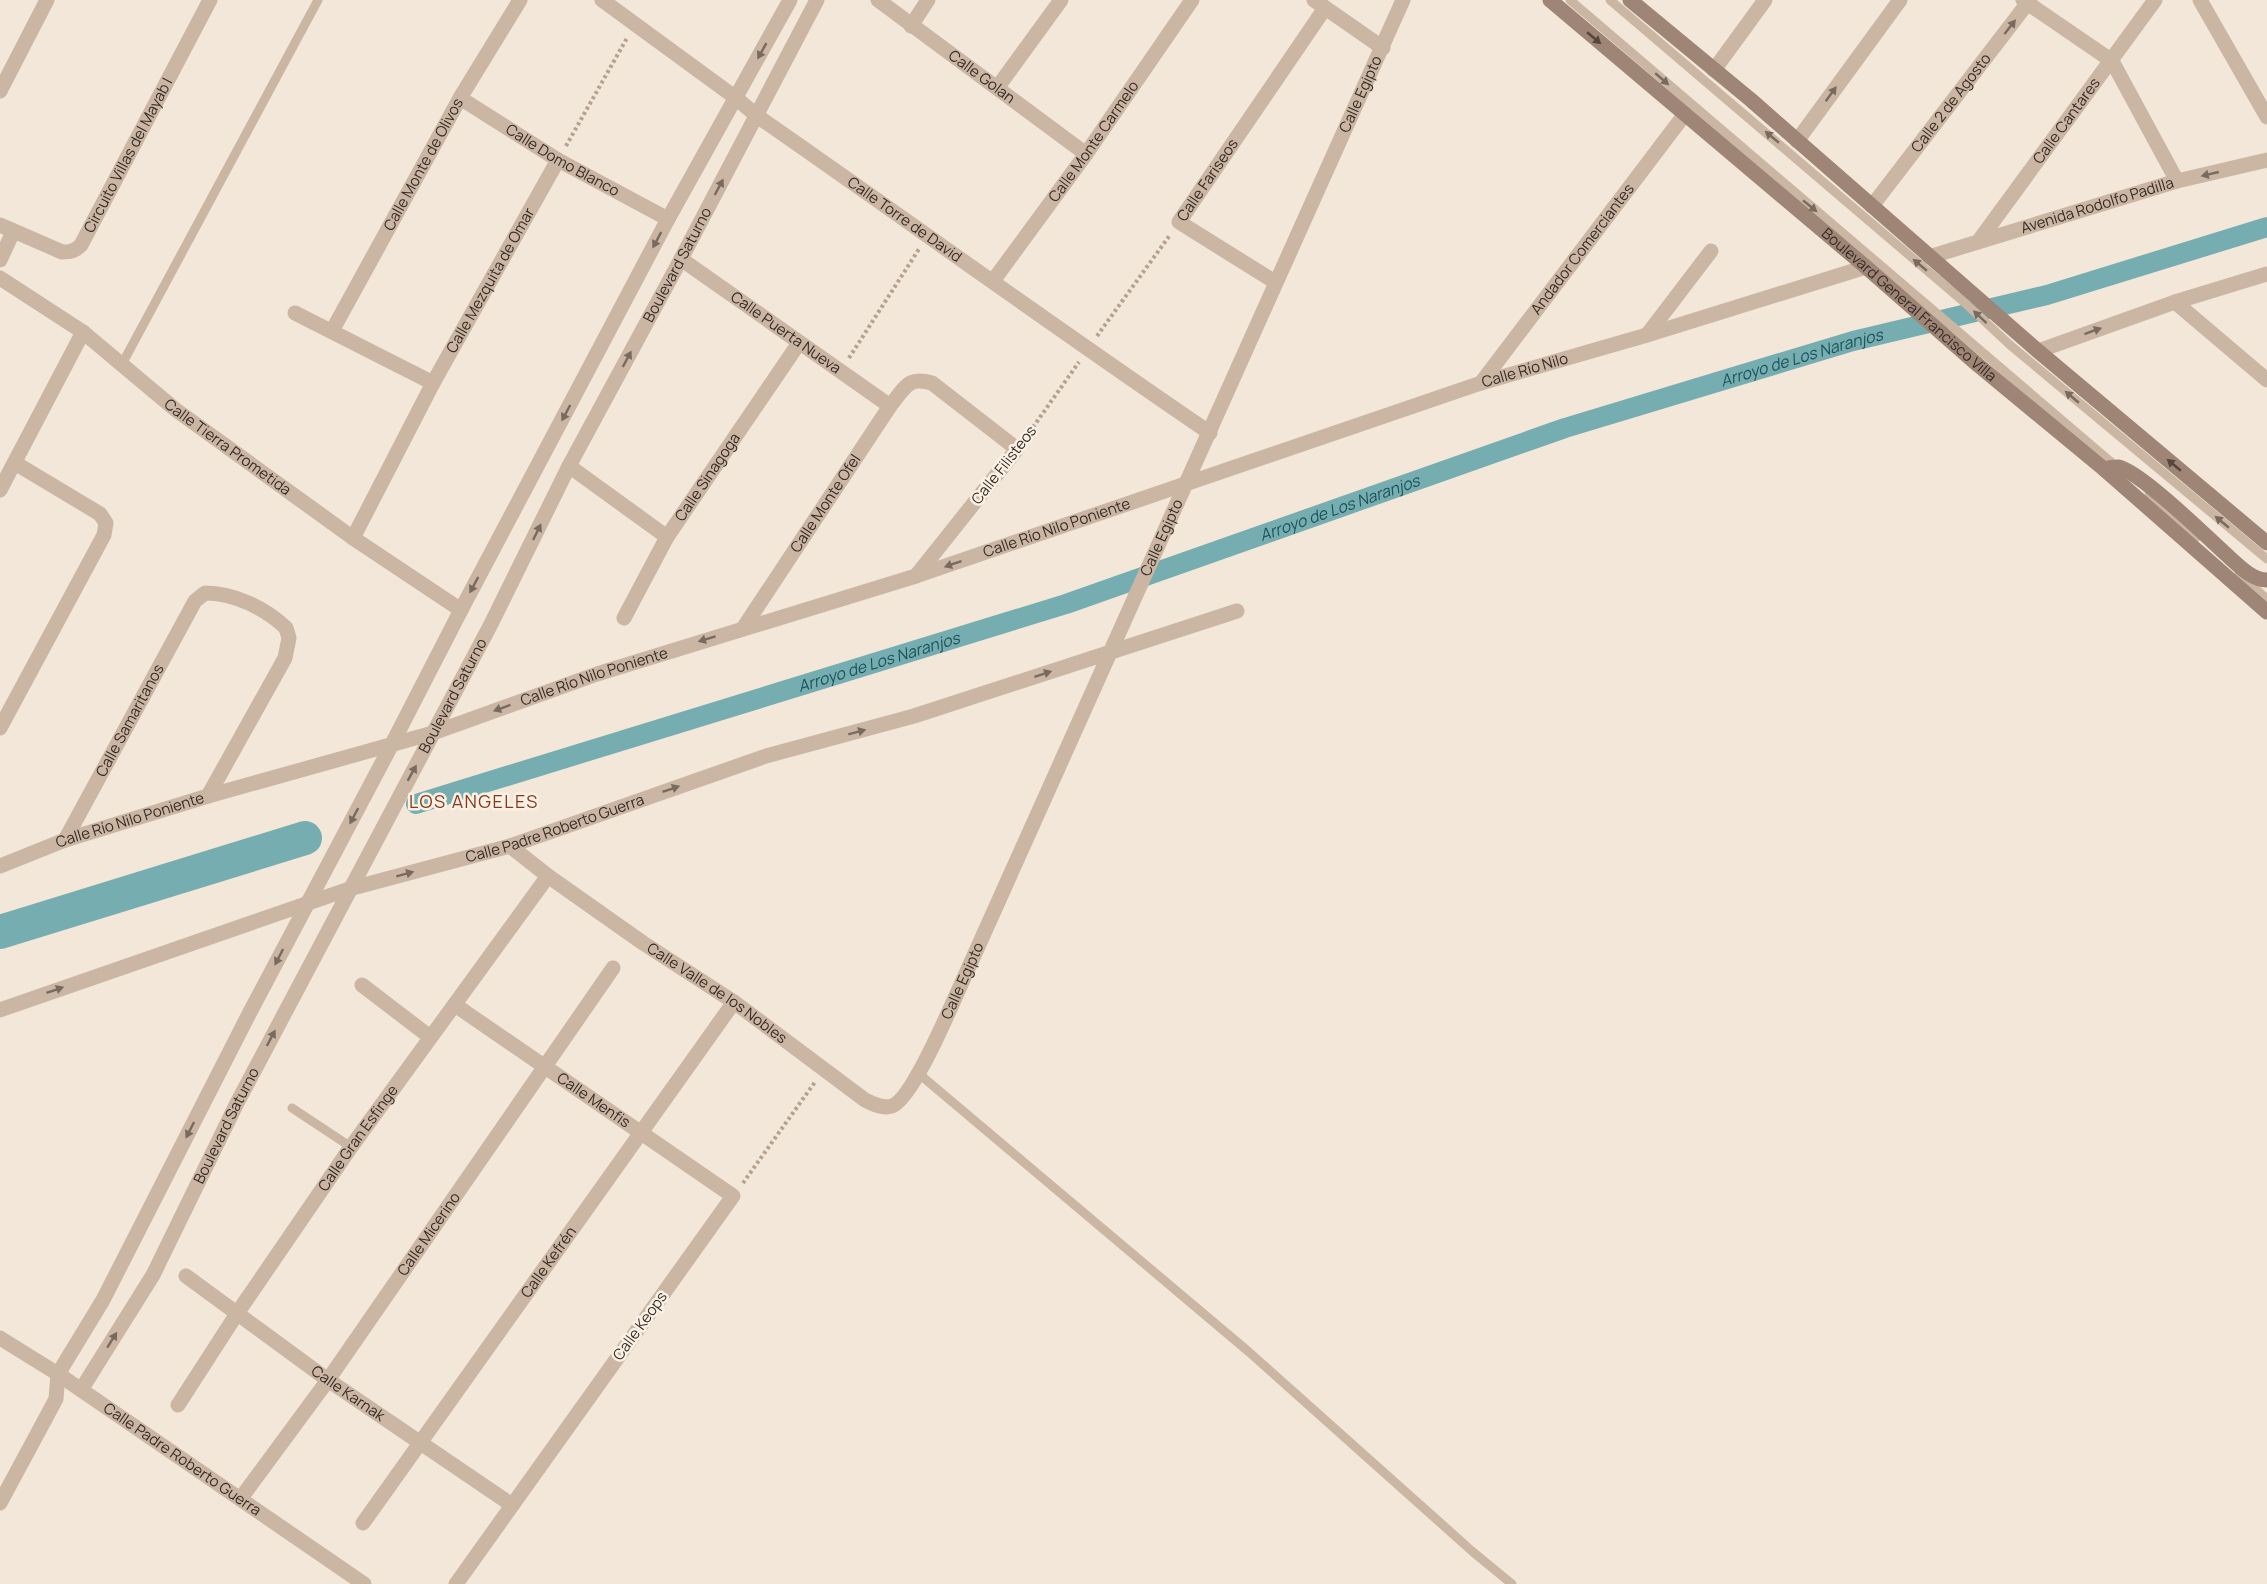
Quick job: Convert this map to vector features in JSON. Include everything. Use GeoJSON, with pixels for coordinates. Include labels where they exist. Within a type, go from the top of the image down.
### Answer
{"type":"FeatureCollection","features":[{"type":"Feature","properties":{"kind":"main road","name":"Boulevard General Francisco Villa"},"geometry":{"type":"LineString","coordinates":[[1550,0],[1866,267],[1927,314],[2070,443],[2111,468],[2267,612]]}},
{"type":"Feature","properties":{"kind":"main road"},"geometry":{"type":"LineString","coordinates":[[1630,0],[1872,206],[1929,257],[2002,328],[2038,351],[2267,543]]}},
{"type":"Feature","properties":{"kind":"main road"},"geometry":{"type":"LineString","coordinates":[[2111,468],[2142,480],[2255,578],[2267,580]]}},
{"type":"Feature","properties":{"kind":"street"},"geometry":{"type":"LineString","coordinates":[[0,91],[47,0]]}},
{"type":"Feature","properties":{"kind":"street","name":"Circuito Villas del Mayab I"},"geometry":{"type":"LineString","coordinates":[[0,260],[7,229],[62,252],[71,252],[81,244],[210,0]]}},
{"type":"Feature","properties":{"kind":"street","name":"Calle Monte de Olivos"},"geometry":{"type":"LineString","coordinates":[[332,331],[460,98],[520,0]]}},
{"type":"Feature","properties":{"kind":"street","name":"Calle Torre de David"},"geometry":{"type":"LineString","coordinates":[[602,0],[736,98],[756,116],[1210,434]]}},
{"type":"Feature","properties":{"kind":"street","name":"Boulevard Saturno"},"geometry":{"type":"LineString","coordinates":[[58,1374],[103,1300],[461,610],[668,219],[790,0]]}},
{"type":"Feature","properties":{"kind":"street","name":"Boulevard Saturno"},"geometry":{"type":"LineString","coordinates":[[81,1390],[153,1275],[237,1103],[490,626],[569,466],[817,0]]}},
{"type":"Feature","properties":{"kind":"street","name":"Calle Golan"},"geometry":{"type":"LineString","coordinates":[[878,0],[1086,154]]}},
{"type":"Feature","properties":{"kind":"street"},"geometry":{"type":"LineString","coordinates":[[911,26],[928,0]]}},
{"type":"Feature","properties":{"kind":"street"},"geometry":{"type":"LineString","coordinates":[[997,88],[1061,0]]}},
{"type":"Feature","properties":{"kind":"street","name":"Calle Monte Carmelo"},"geometry":{"type":"LineString","coordinates":[[993,281],[1086,154],[1192,0]]}},
{"type":"Feature","properties":{"kind":"street","name":"Calle Egipto"},"geometry":{"type":"LineString","coordinates":[[918,1073],[959,989],[1188,484],[1275,282],[1403,0]]}},
{"type":"Feature","properties":{"kind":"street"},"geometry":{"type":"LineString","coordinates":[[1714,70],[1765,0]]}},
{"type":"Feature","properties":{"kind":"street"},"geometry":{"type":"LineString","coordinates":[[1797,141],[1900,0]]}},
{"type":"Feature","properties":{"kind":"street","name":"Calle Cantares"},"geometry":{"type":"LineString","coordinates":[[1978,242],[2155,0]]}},
{"type":"Feature","properties":{"kind":"street"},"geometry":{"type":"LineString","coordinates":[[2200,0],[2267,117]]}},
{"type":"Feature","properties":{"kind":"street"},"geometry":{"type":"LineString","coordinates":[[2027,1],[2112,61],[2177,181]]}},
{"type":"Feature","properties":{"kind":"street","name":"Calle 2 de Agosto"},"geometry":{"type":"LineString","coordinates":[[1872,206],[2027,1]]}},
{"type":"Feature","properties":{"kind":"street"},"geometry":{"type":"LineString","coordinates":[[1319,4],[1383,48]]}},
{"type":"Feature","properties":{"kind":"street","name":"Calle Fariseos"},"geometry":{"type":"LineString","coordinates":[[1179,222],[1319,4]]}},
{"type":"Feature","properties":{"kind":"street","name":"Calle Domo Blanco"},"geometry":{"type":"LineString","coordinates":[[460,98],[558,159],[668,219]]}},
{"type":"Feature","properties":{"kind":"street","name":"Andador Comerciantes"},"geometry":{"type":"LineString","coordinates":[[1481,383],[1685,114]]}},
{"type":"Feature","properties":{"kind":"street","name":"Calle Mezquita de Omar"},"geometry":{"type":"LineString","coordinates":[[353,538],[433,383],[558,159]]}},
{"type":"Feature","properties":{"kind":"street","name":"Avenida Rodolfo Padilla"},"geometry":{"type":"LineString","coordinates":[[1929,257],[2177,181],[2267,160]]}},
{"type":"Feature","properties":{"kind":"street"},"geometry":{"type":"LineString","coordinates":[[1179,222],[1275,282]]}},
{"type":"Feature","properties":{"kind":"street"},"geometry":{"type":"LineString","coordinates":[[1647,335],[1711,251]]}},
{"type":"Feature","properties":{"kind":"street","name":"Calle Puerta Nueva"},"geometry":{"type":"LineString","coordinates":[[681,259],[890,406]]}},
{"type":"Feature","properties":{"kind":"street","name":"Calle Río Nilo"},"geometry":{"type":"LineString","coordinates":[[1188,484],[1481,383],[1647,335],[1866,267]]}},
{"type":"Feature","properties":{"kind":"street"},"geometry":{"type":"LineString","coordinates":[[2038,351],[2175,302],[2267,274]]}},
{"type":"Feature","properties":{"kind":"street","name":"Calle Tierra Prometida"},"geometry":{"type":"LineString","coordinates":[[0,278],[83,332],[176,410],[353,538],[461,610]]}},
{"type":"Feature","properties":{"kind":"street"},"geometry":{"type":"LineString","coordinates":[[2175,302],[2267,380]]}},
{"type":"Feature","properties":{"kind":"street"},"geometry":{"type":"LineString","coordinates":[[295,313],[433,383]]}},
{"type":"Feature","properties":{"kind":"street"},"geometry":{"type":"LineString","coordinates":[[0,490],[83,332]]}},
{"type":"Feature","properties":{"kind":"street","name":"Calle Sinagoga"},"geometry":{"type":"LineString","coordinates":[[624,618],[667,537],[799,343]]}},
{"type":"Feature","properties":{"kind":"street","name":"Calle Monte Ofel"},"geometry":{"type":"LineString","coordinates":[[744,627],[890,406],[910,382],[917,380],[932,383],[1017,449]]}},
{"type":"Feature","properties":{"kind":"street","name":"Calle Filisteos"},"geometry":{"type":"LineString","coordinates":[[916,576],[1017,449]]}},
{"type":"Feature","properties":{"kind":"street"},"geometry":{"type":"LineString","coordinates":[[0,728],[104,535],[106,523],[100,514],[15,463]]}},
{"type":"Feature","properties":{"kind":"street"},"geometry":{"type":"LineString","coordinates":[[569,466],[667,537]]}},
{"type":"Feature","properties":{"kind":"street","name":"Calle Río Nilo Poniente"},"geometry":{"type":"LineString","coordinates":[[0,866],[65,840],[208,796],[433,734],[597,674],[916,576],[1188,484]]}},
{"type":"Feature","properties":{"kind":"street","name":"Calle Samaritanos"},"geometry":{"type":"LineString","coordinates":[[65,840],[195,601],[205,592],[220,593],[261,609],[286,628],[289,638],[285,658],[277,674],[208,796]]}},
{"type":"Feature","properties":{"kind":"street","name":"Calle Padre Roberto Guerra"},"geometry":{"type":"LineString","coordinates":[[0,1010],[349,889],[510,846],[766,756],[914,716],[1237,611]]}},
{"type":"Feature","properties":{"kind":"street","name":"Calle Valle de los Nobles"},"geometry":{"type":"LineString","coordinates":[[510,846],[548,876],[644,943],[735,1002],[865,1101],[879,1106],[893,1106],[905,1095],[918,1073]]}},
{"type":"Feature","properties":{"kind":"street","name":"Calle Gran Esfinge"},"geometry":{"type":"LineString","coordinates":[[178,1405],[238,1312],[351,1147],[548,876]]}},
{"type":"Feature","properties":{"kind":"street","name":"Calle Micerino"},"geometry":{"type":"LineString","coordinates":[[241,1498],[328,1380],[613,968]]}},
{"type":"Feature","properties":{"kind":"street"},"geometry":{"type":"LineString","coordinates":[[362,985],[430,1037]]}},
{"type":"Feature","properties":{"kind":"street","name":"Calle Kefrén"},"geometry":{"type":"LineString","coordinates":[[363,1523],[735,1002]]}},
{"type":"Feature","properties":{"kind":"street","name":"Calle Menfis"},"geometry":{"type":"LineString","coordinates":[[455,1005],[733,1196]]}},
{"type":"Feature","properties":{"kind":"street","name":"Calle Keops"},"geometry":{"type":"LineString","coordinates":[[456,1584],[733,1196]]}},
{"type":"Feature","properties":{"kind":"street","name":"Calle Karnak"},"geometry":{"type":"LineString","coordinates":[[186,1276],[328,1380],[512,1504]]}},
{"type":"Feature","properties":{"kind":"street","name":"Calle Padre Roberto Guerra"},"geometry":{"type":"LineString","coordinates":[[0,1338],[58,1374],[241,1498],[363,1584]]}},
{"type":"Feature","properties":{"kind":"street"},"geometry":{"type":"LineString","coordinates":[[0,1503],[56,1400],[58,1374]]}},
{"type":"Feature","properties":{"kind":"street"},"geometry":{"type":"LineString","coordinates":[[56,1400],[81,1390]]}},
{"type":"Feature","properties":{"kind":"lane"},"geometry":{"type":"LineString","coordinates":[[121,366],[318,0]]}},
{"type":"Feature","properties":{"kind":"lane"},"geometry":{"type":"LineString","coordinates":[[1570,0],[1780,182],[1858,244],[1927,314]]}},
{"type":"Feature","properties":{"kind":"lane"},"geometry":{"type":"LineString","coordinates":[[1610,0],[1971,300]]}},
{"type":"Feature","properties":{"kind":"lane"},"geometry":{"type":"LineString","coordinates":[[2002,328],[2267,559]]}},
{"type":"Feature","properties":{"kind":"lane"},"geometry":{"type":"LineString","coordinates":[[2111,468],[2267,599]]}},
{"type":"Feature","properties":{"kind":"lane"},"geometry":{"type":"LineString","coordinates":[[918,1073],[1249,1352],[1473,1552],[1512,1584]]}},
{"type":"Feature","properties":{"kind":"lane"},"geometry":{"type":"LineString","coordinates":[[292,1108],[351,1147]]}},
{"type":"Feature","properties":{"kind":"path"},"geometry":{"type":"LineString","coordinates":[[558,159],[634,25]]}},
{"type":"Feature","properties":{"kind":"path","name":"Calle Fariseos"},"geometry":{"type":"LineString","coordinates":[[1088,350],[1179,222]]}},
{"type":"Feature","properties":{"kind":"path"},"geometry":{"type":"LineString","coordinates":[[840,372],[928,235]]}},
{"type":"Feature","properties":{"kind":"path","name":"Calle Filisteos"},"geometry":{"type":"LineString","coordinates":[[1017,449],[1088,350]]}},
{"type":"Feature","properties":{"kind":"path"},"geometry":{"type":"LineString","coordinates":[[733,1196],[824,1069]]}},
{"type":"Feature","properties":{"kind":"waterway","name":"Arroyo de Los Naranjos"},"geometry":{"type":"LineString","coordinates":[[416,804],[1066,604],[1565,428],[1853,341],[2047,295],[2267,227]]}},
{"type":"Feature","properties":{"kind":"waterway"},"geometry":{"type":"LineString","coordinates":[[0,932],[305,838]]}},
{"type":"Feature","properties":{"kind":"district","name":"LOS ANGELES"},"geometry":{"type":"Point","coordinates":[474,802]}}]}
